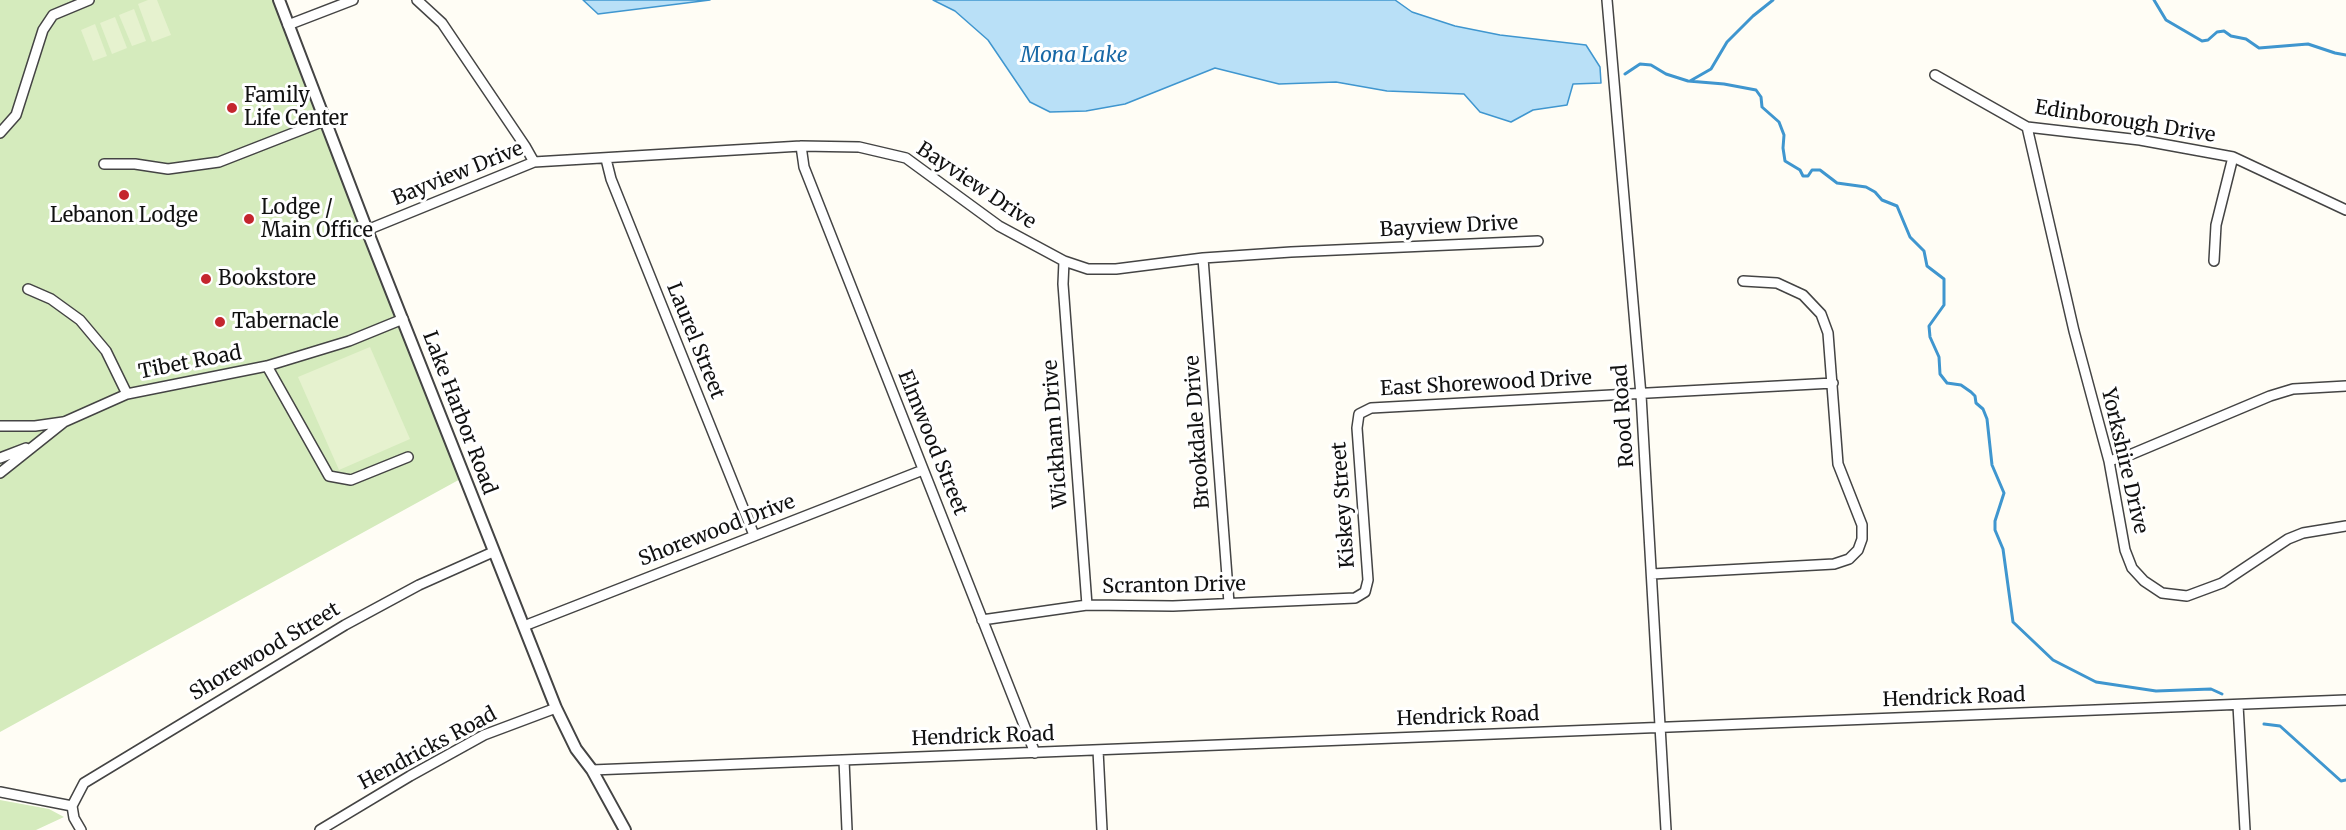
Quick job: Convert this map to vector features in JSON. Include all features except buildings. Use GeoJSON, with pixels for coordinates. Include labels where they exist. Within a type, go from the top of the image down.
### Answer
{"type":"FeatureCollection","features":[{"type":"Feature","properties":{"kind":"street"},"geometry":{"type":"LineString","coordinates":[[0,133],[16,114],[43,30],[53,15],[89,0]]}},
{"type":"Feature","properties":{"kind":"street","name":"Lake Harbor Road"},"geometry":{"type":"LineString","coordinates":[[279,0],[324,122],[556,708],[576,749],[592,770],[625,830]]}},
{"type":"Feature","properties":{"kind":"street"},"geometry":{"type":"LineString","coordinates":[[288,25],[353,0]]}},
{"type":"Feature","properties":{"kind":"street"},"geometry":{"type":"LineString","coordinates":[[417,0],[442,23],[534,162]]}},
{"type":"Feature","properties":{"kind":"street","name":"Rood Road"},"geometry":{"type":"LineString","coordinates":[[1607,0],[1641,395],[1666,830]]}},
{"type":"Feature","properties":{"kind":"street","name":"Edinborough Drive"},"geometry":{"type":"LineString","coordinates":[[1935,75],[2027,127],[2163,144],[2233,157],[2346,210]]}},
{"type":"Feature","properties":{"kind":"street"},"geometry":{"type":"LineString","coordinates":[[104,164],[135,164],[168,169],[219,162],[324,122]]}},
{"type":"Feature","properties":{"kind":"street","name":"Yorkshire Drive"},"geometry":{"type":"LineString","coordinates":[[2027,127],[2074,331],[2109,461],[2125,550],[2132,568],[2144,581],[2162,594],[2187,596],[2222,583],[2288,539],[2303,533],[2346,526]]}},
{"type":"Feature","properties":{"kind":"street","name":"Bayview Drive"},"geometry":{"type":"LineString","coordinates":[[367,230],[534,162],[801,146],[859,147],[906,158],[999,226],[1064,261],[1088,269],[1116,269],[1203,258],[1538,241]]}},
{"type":"Feature","properties":{"kind":"street","name":"Elmwood Street"},"geometry":{"type":"LineString","coordinates":[[801,146],[804,166],[1035,753]]}},
{"type":"Feature","properties":{"kind":"street"},"geometry":{"type":"LineString","coordinates":[[2214,261],[2216,225],[2233,157]]}},
{"type":"Feature","properties":{"kind":"street","name":"Laurel Street"},"geometry":{"type":"LineString","coordinates":[[606,159],[611,179],[754,535]]}},
{"type":"Feature","properties":{"kind":"street","name":"Brookdale Drive"},"geometry":{"type":"LineString","coordinates":[[1203,258],[1229,603]]}},
{"type":"Feature","properties":{"kind":"street","name":"Wickham Drive"},"geometry":{"type":"LineString","coordinates":[[1064,261],[1063,284],[1087,605]]}},
{"type":"Feature","properties":{"kind":"street"},"geometry":{"type":"LineString","coordinates":[[1652,574],[1833,564],[1849,559],[1858,550],[1862,539],[1863,525],[1838,464],[1828,333],[1821,314],[1803,295],[1777,284],[1743,281]]}},
{"type":"Feature","properties":{"kind":"street"},"geometry":{"type":"LineString","coordinates":[[28,289],[51,299],[80,320],[106,351],[127,394]]}},
{"type":"Feature","properties":{"kind":"street","name":"Tibet Road"},"geometry":{"type":"LineString","coordinates":[[0,473],[29,447],[63,422],[127,394],[267,366],[354,339],[403,319]]}},
{"type":"Feature","properties":{"kind":"street"},"geometry":{"type":"LineString","coordinates":[[267,366],[329,476],[351,480],[408,457]]}},
{"type":"Feature","properties":{"kind":"street","name":"East Shorewood Drive"},"geometry":{"type":"LineString","coordinates":[[1359,414],[1371,408],[1833,383]]}},
{"type":"Feature","properties":{"kind":"street"},"geometry":{"type":"LineString","coordinates":[[2109,461],[2132,454],[2270,396],[2293,389],[2346,386]]}},
{"type":"Feature","properties":{"kind":"street","name":"Kiskey Street"},"geometry":{"type":"LineString","coordinates":[[1359,414],[1357,428],[1368,580],[1365,592]]}},
{"type":"Feature","properties":{"kind":"street"},"geometry":{"type":"LineString","coordinates":[[0,426],[35,426],[63,422]]}},
{"type":"Feature","properties":{"kind":"street"},"geometry":{"type":"LineString","coordinates":[[0,458],[29,447]]}},
{"type":"Feature","properties":{"kind":"street","name":"Shorewood Drive"},"geometry":{"type":"LineString","coordinates":[[524,626],[922,470]]}},
{"type":"Feature","properties":{"kind":"street","name":"Shorewood Street"},"geometry":{"type":"LineString","coordinates":[[72,806],[84,783],[345,625],[419,585],[493,552]]}},
{"type":"Feature","properties":{"kind":"street","name":"Scranton Drive"},"geometry":{"type":"LineString","coordinates":[[982,620],[1087,605],[1173,606],[1355,598],[1365,592]]}},
{"type":"Feature","properties":{"kind":"street","name":"Hendrick Road"},"geometry":{"type":"LineString","coordinates":[[592,770],[2346,700]]}},
{"type":"Feature","properties":{"kind":"street"},"geometry":{"type":"LineString","coordinates":[[2238,705],[2245,830]]}},
{"type":"Feature","properties":{"kind":"street","name":"Hendricks Road"},"geometry":{"type":"LineString","coordinates":[[320,830],[484,735],[556,708]]}},
{"type":"Feature","properties":{"kind":"street"},"geometry":{"type":"LineString","coordinates":[[1098,750],[1102,830]]}},
{"type":"Feature","properties":{"kind":"street"},"geometry":{"type":"LineString","coordinates":[[844,760],[848,830]]}},
{"type":"Feature","properties":{"kind":"street"},"geometry":{"type":"LineString","coordinates":[[0,792],[72,806],[74,818],[81,830]]}},
{"type":"Feature","properties":{"kind":"green space"},"geometry":{"type":"Polygon","coordinates":[[[0,0],[279,0],[464,477],[0,732],[0,0]]]}},
{"type":"Feature","properties":{"kind":"green space"},"geometry":{"type":"Polygon","coordinates":[[[148,0],[157,0],[171,35],[152,42],[138,4],[148,0]]]}},
{"type":"Feature","properties":{"kind":"green space"},"geometry":{"type":"Polygon","coordinates":[[[134,9],[146,41],[132,46],[119,15],[134,9]]]}},
{"type":"Feature","properties":{"kind":"green space"},"geometry":{"type":"Polygon","coordinates":[[[115,17],[127,48],[112,54],[100,23],[115,17]]]}},
{"type":"Feature","properties":{"kind":"green space"},"geometry":{"type":"Polygon","coordinates":[[[95,24],[107,56],[93,61],[81,30],[95,24]]]}},
{"type":"Feature","properties":{"kind":"green space"},"geometry":{"type":"Polygon","coordinates":[[[370,347],[410,439],[339,470],[298,377],[370,347]]]}},
{"type":"Feature","properties":{"kind":"green space"},"geometry":{"type":"Polygon","coordinates":[[[0,800],[49,809],[64,817],[36,830],[0,830],[0,800]]]}},
{"type":"Feature","properties":{"kind":"water"},"geometry":{"type":"Polygon","coordinates":[[[583,0],[710,0],[598,14],[583,0]]]}},
{"type":"Feature","properties":{"kind":"water","name":"Mona Lake"},"geometry":{"type":"Polygon","coordinates":[[[933,0],[1395,0],[1412,12],[1455,26],[1500,35],[1586,45],[1600,67],[1601,83],[1573,84],[1567,105],[1533,110],[1511,122],[1480,112],[1464,94],[1387,91],[1336,82],[1279,84],[1215,68],[1125,104],[1086,111],[1050,112],[1030,102],[988,40],[955,11],[933,0]]]}},
{"type":"Feature","properties":{"kind":"waterway"},"geometry":{"type":"LineString","coordinates":[[1690,81],[1711,69],[1727,42],[1773,0]]}},
{"type":"Feature","properties":{"kind":"waterway"},"geometry":{"type":"LineString","coordinates":[[2154,0],[2166,20],[2202,41],[2208,40],[2217,32],[2224,31],[2231,36],[2246,39],[2259,48],[2308,44],[2346,55]]}},
{"type":"Feature","properties":{"kind":"waterway"},"geometry":{"type":"LineString","coordinates":[[1625,74],[1640,64],[1651,65],[1666,74],[1688,81],[1756,90],[1761,97],[1762,107],[1779,122],[1784,135],[1785,161],[1800,170],[1803,176],[1808,176],[1812,170],[1820,170],[1837,183],[1866,187],[1882,200],[1897,206],[1910,237],[1924,251],[1927,266],[1944,279],[1944,305],[1929,326],[1930,337],[1939,357],[1940,374],[1947,383],[1961,385],[1971,392],[1987,419],[1992,465],[2004,493],[1995,521],[1995,530],[2003,549],[2013,622],[2053,660],[2096,682],[2156,691],[2211,689],[2222,694]]}},
{"type":"Feature","properties":{"kind":"waterway"},"geometry":{"type":"LineString","coordinates":[[2264,724],[2280,726],[2341,781],[2346,780]]}},
{"type":"Feature","properties":{"kind":"place","name":"Family Life Center"},"geometry":{"type":"Point","coordinates":[232,108]}},
{"type":"Feature","properties":{"kind":"place","name":"Lebanon Lodge"},"geometry":{"type":"Point","coordinates":[124,195]}},
{"type":"Feature","properties":{"kind":"place","name":"Lodge / Main Office"},"geometry":{"type":"Point","coordinates":[249,219]}},
{"type":"Feature","properties":{"kind":"place","name":"Bookstore"},"geometry":{"type":"Point","coordinates":[206,279]}},
{"type":"Feature","properties":{"kind":"place","name":"Tabernacle"},"geometry":{"type":"Point","coordinates":[220,322]}}]}
